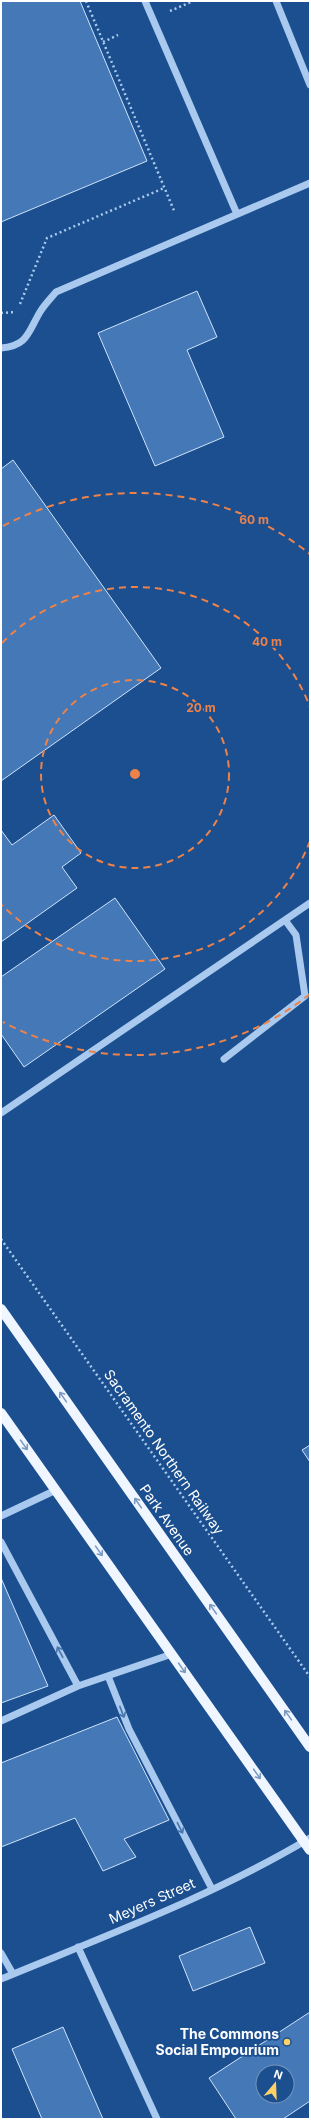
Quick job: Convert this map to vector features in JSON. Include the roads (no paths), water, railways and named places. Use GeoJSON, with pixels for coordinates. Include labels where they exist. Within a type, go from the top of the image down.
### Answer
{"type":"FeatureCollection","features":[{"type":"Feature","properties":{"kind":"main road","name":"Park Avenue"},"geometry":{"type":"LineString","coordinates":[[1,1309],[310,1747]]}},
{"type":"Feature","properties":{"kind":"main road"},"geometry":{"type":"LineString","coordinates":[[1,1413],[308,1843]]}},
{"type":"Feature","properties":{"kind":"street"},"geometry":{"type":"LineString","coordinates":[[145,1],[237,214]]}},
{"type":"Feature","properties":{"kind":"street"},"geometry":{"type":"LineString","coordinates":[[276,1],[310,85]]}},
{"type":"Feature","properties":{"kind":"street"},"geometry":{"type":"LineString","coordinates":[[1,348],[14,347],[28,335],[40,311],[56,292],[310,183]]}},
{"type":"Feature","properties":{"kind":"street"},"geometry":{"type":"LineString","coordinates":[[1,1113],[310,903]]}},
{"type":"Feature","properties":{"kind":"street"},"geometry":{"type":"LineString","coordinates":[[224,1059],[307,999],[296,935],[285,920]]}},
{"type":"Feature","properties":{"kind":"street"},"geometry":{"type":"LineString","coordinates":[[1,1516],[56,1490]]}},
{"type":"Feature","properties":{"kind":"street"},"geometry":{"type":"LineString","coordinates":[[1,1542],[78,1686]]}},
{"type":"Feature","properties":{"kind":"street"},"geometry":{"type":"LineString","coordinates":[[1,1721],[78,1686],[172,1654]]}},
{"type":"Feature","properties":{"kind":"street"},"geometry":{"type":"LineString","coordinates":[[108,1676],[128,1729],[212,1889]]}},
{"type":"Feature","properties":{"kind":"street","name":"Meyers Street"},"geometry":{"type":"LineString","coordinates":[[1,1979],[212,1889],[259,1868],[308,1843]]}},
{"type":"Feature","properties":{"kind":"street"},"geometry":{"type":"LineString","coordinates":[[78,1947],[158,2119]]}},
{"type":"Feature","properties":{"kind":"street"},"geometry":{"type":"LineString","coordinates":[[1,1953],[13,1974]]}},
{"type":"Feature","properties":{"kind":"place","name":"The Commons Social Empourium"},"geometry":{"type":"Point","coordinates":[287,2042]}}]}
